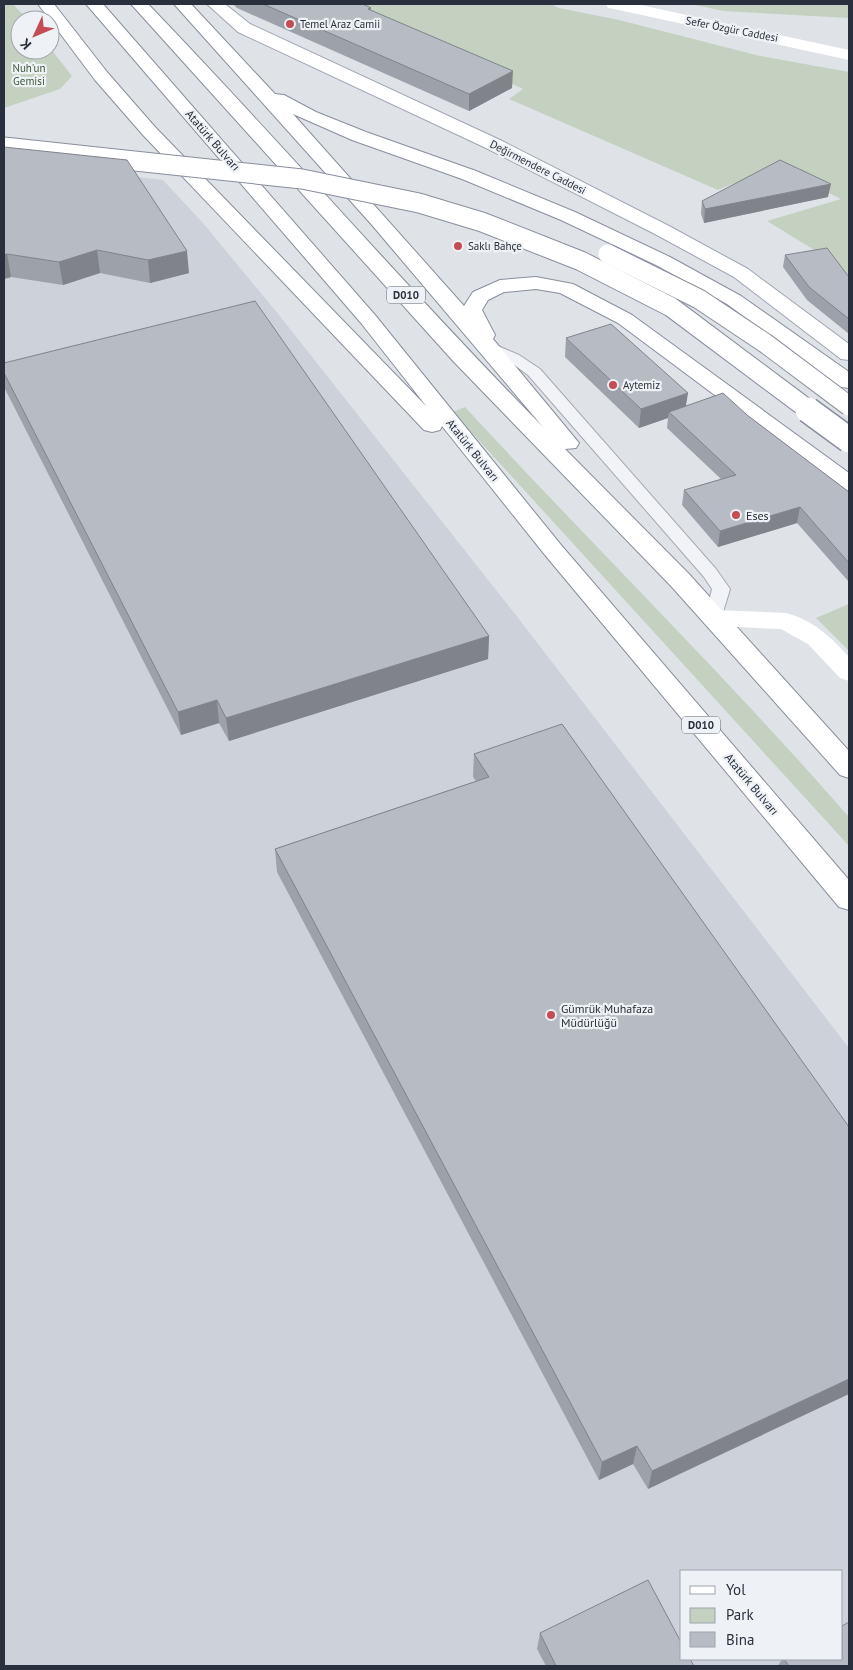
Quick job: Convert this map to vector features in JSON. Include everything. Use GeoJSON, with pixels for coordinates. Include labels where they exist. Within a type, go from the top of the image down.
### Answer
{"type":"FeatureCollection","features":[{"type":"Feature","properties":{"kind":"main road","name":"Atatürk Bulvarı"},"geometry":{"type":"LineString","coordinates":[[94,4],[368,319],[553,550],[849,899]]}},
{"type":"Feature","properties":{"kind":"main road","name":"D010"},"geometry":{"type":"LineString","coordinates":[[139,4],[204,72],[462,357],[680,580],[849,768]]}},
{"type":"Feature","properties":{"kind":"main road"},"geometry":{"type":"LineString","coordinates":[[182,4],[491,348],[680,580]]}},
{"type":"Feature","properties":{"kind":"main road","name":"Değirmendere Caddesi"},"geometry":{"type":"LineString","coordinates":[[215,4],[244,28],[493,144],[662,230],[741,274],[849,354]]}},
{"type":"Feature","properties":{"kind":"main road","name":"Sefer Özgür Caddesi"},"geometry":{"type":"LineString","coordinates":[[614,4],[849,55]]}},
{"type":"Feature","properties":{"kind":"main road"},"geometry":{"type":"LineString","coordinates":[[45,6],[101,76],[149,131],[553,550]]}},
{"type":"Feature","properties":{"kind":"main road"},"geometry":{"type":"LineString","coordinates":[[262,91],[310,116],[469,175],[568,216],[663,261],[734,300],[849,382]]}},
{"type":"Feature","properties":{"kind":"main road"},"geometry":{"type":"LineString","coordinates":[[4,130],[362,172]]}},
{"type":"Feature","properties":{"kind":"main road"},"geometry":{"type":"LineString","coordinates":[[4,147],[302,179],[419,203],[482,222],[581,261],[671,307],[849,440]]}},
{"type":"Feature","properties":{"kind":"main road"},"geometry":{"type":"LineString","coordinates":[[412,182],[438,189]]}},
{"type":"Feature","properties":{"kind":"main road"},"geometry":{"type":"LineString","coordinates":[[465,198],[516,215],[643,270],[699,299],[765,343],[849,406]]}},
{"type":"Feature","properties":{"kind":"main road"},"geometry":{"type":"LineString","coordinates":[[491,348],[472,310],[480,296],[500,286],[536,283],[566,288],[625,319],[849,484]]}},
{"type":"Feature","properties":{"kind":"main road"},"geometry":{"type":"LineString","coordinates":[[714,618],[786,621],[817,638],[849,672]]}},
{"type":"Feature","properties":{"kind":"lane"},"geometry":{"type":"LineString","coordinates":[[491,348],[514,358],[534,372],[710,573],[721,588],[714,618]]}},
{"type":"Feature","properties":{"kind":"shaded area"},"geometry":{"type":"Polygon","coordinates":[[[4,161],[163,180],[203,223],[279,315],[515,614],[849,1048],[849,1666],[4,1666],[4,161]]]}},
{"type":"Feature","properties":{"kind":"green space","name":"Nuh'un Gemisi"},"geometry":{"type":"Polygon","coordinates":[[[4,4],[13,4],[19,10],[10,10],[10,60],[59,60],[72,76],[60,89],[4,108],[4,4]]]}},
{"type":"Feature","properties":{"kind":"green space"},"geometry":{"type":"Polygon","coordinates":[[[344,4],[551,4],[559,8],[619,20],[760,56],[849,72],[849,275],[811,248],[767,221],[841,199],[774,167],[718,190],[509,99],[523,89],[344,4]]]}},
{"type":"Feature","properties":{"kind":"green space"},"geometry":{"type":"Polygon","coordinates":[[[690,4],[849,4],[849,18],[724,11],[690,4]]]}},
{"type":"Feature","properties":{"kind":"green space"},"geometry":{"type":"Polygon","coordinates":[[[465,407],[755,713],[849,817],[849,846],[453,412],[465,407]]]}},
{"type":"Feature","properties":{"kind":"green space"},"geometry":{"type":"Polygon","coordinates":[[[849,604],[849,651],[816,618],[849,604]]]}},
{"type":"Feature","properties":{"kind":"building"},"geometry":{"type":"Polygon","coordinates":[[[263,4],[363,4],[371,8],[368,9],[513,71],[469,94],[263,4]]]}},
{"type":"Feature","properties":{"kind":"building"},"geometry":{"type":"Polygon","coordinates":[[[4,147],[127,160],[187,251],[148,260],[97,250],[59,262],[4,255],[4,147]]]}},
{"type":"Feature","properties":{"kind":"building"},"geometry":{"type":"Polygon","coordinates":[[[780,160],[831,184],[705,209],[702,201],[780,160]]]}},
{"type":"Feature","properties":{"kind":"building"},"geometry":{"type":"Polygon","coordinates":[[[827,248],[849,277],[849,319],[809,287],[785,255],[827,248]]]}},
{"type":"Feature","properties":{"kind":"building"},"geometry":{"type":"Polygon","coordinates":[[[255,301],[489,636],[226,718],[217,700],[178,712],[4,373],[4,363],[255,301]]]}},
{"type":"Feature","properties":{"kind":"building"},"geometry":{"type":"Polygon","coordinates":[[[611,324],[688,393],[641,409],[566,338],[611,324]]]}},
{"type":"Feature","properties":{"kind":"building"},"geometry":{"type":"Polygon","coordinates":[[[723,393],[747,415],[849,492],[849,563],[800,507],[720,531],[684,490],[736,475],[669,412],[723,393]]]}},
{"type":"Feature","properties":{"kind":"building","name":"Gümrük Muhafaza Müdürlüğü"},"geometry":{"type":"Polygon","coordinates":[[[562,724],[849,1127],[849,1379],[652,1471],[637,1446],[602,1462],[275,849],[489,777],[474,754],[562,724]]]}},
{"type":"Feature","properties":{"kind":"building"},"geometry":{"type":"Polygon","coordinates":[[[648,1580],[680,1640],[680,1660],[691,1660],[694,1666],[556,1666],[540,1633],[648,1580]]]}},
{"type":"Feature","properties":{"kind":"building"},"geometry":{"type":"Polygon","coordinates":[[[849,1622],[849,1666],[789,1666],[785,1660],[843,1660],[843,1625],[849,1622]]]}},
{"type":"Feature","properties":{"kind":"place","name":"Temel Araz Camii"},"geometry":{"type":"Point","coordinates":[290,24]}},
{"type":"Feature","properties":{"kind":"place","name":"Saklı Bahçe"},"geometry":{"type":"Point","coordinates":[458,246]}},
{"type":"Feature","properties":{"kind":"place","name":"Aytemiz"},"geometry":{"type":"Point","coordinates":[613,385]}},
{"type":"Feature","properties":{"kind":"place","name":"Eses"},"geometry":{"type":"Point","coordinates":[736,515]}},
{"type":"Feature","properties":{"kind":"place","name":"Gümrük Muhafaza Müdürlüğü"},"geometry":{"type":"Point","coordinates":[551,1015]}}]}
